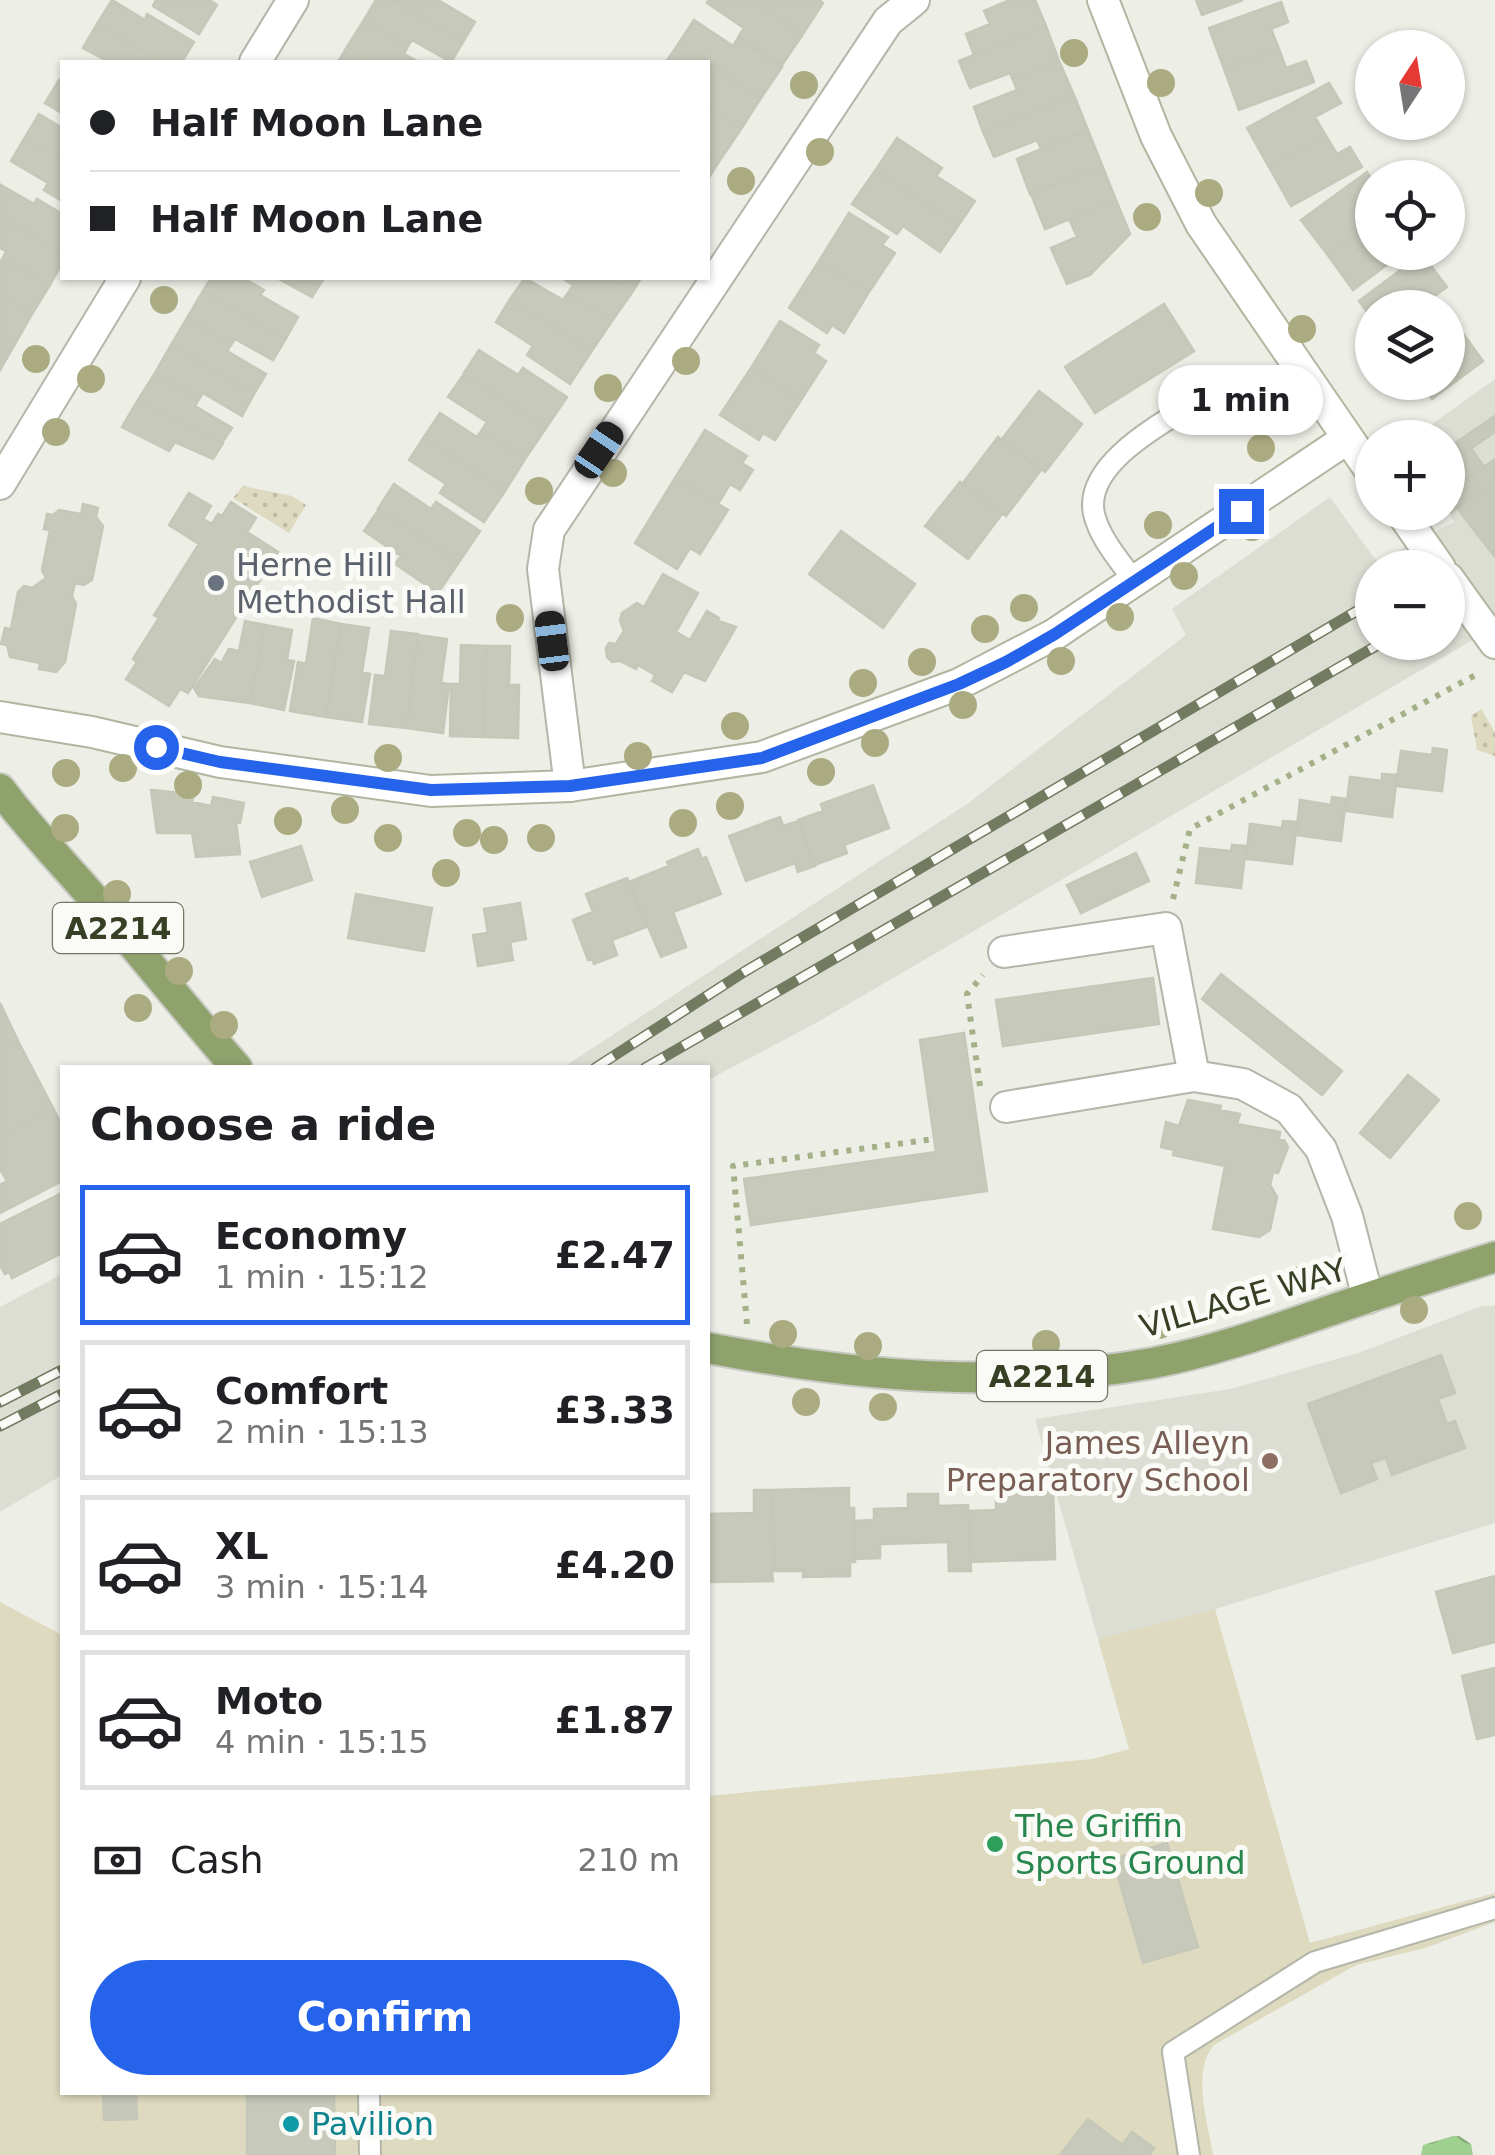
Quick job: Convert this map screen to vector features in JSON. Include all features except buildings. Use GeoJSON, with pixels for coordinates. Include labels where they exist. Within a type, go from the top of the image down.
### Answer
{"type":"FeatureCollection","features":[{"type":"Feature","properties":{"kind":"main road","name":"A2214"},"geometry":{"type":"LineString","coordinates":[[0,789],[234,1065]]}},
{"type":"Feature","properties":{"kind":"main road","name":"VILLAGE WAY"},"geometry":{"type":"LineString","coordinates":[[710,1348],[822,1368],[921,1376],[1039,1376],[1108,1370],[1220,1347],[1495,1257]]}},
{"type":"Feature","properties":{"kind":"street"},"geometry":{"type":"LineString","coordinates":[[256,60],[293,0]]}},
{"type":"Feature","properties":{"kind":"street"},"geometry":{"type":"LineString","coordinates":[[570,786],[544,569],[548,530],[888,21],[914,0]]}},
{"type":"Feature","properties":{"kind":"street"},"geometry":{"type":"LineString","coordinates":[[1103,0],[1156,136],[1193,210],[1273,333],[1355,448]]}},
{"type":"Feature","properties":{"kind":"street"},"geometry":{"type":"LineString","coordinates":[[0,484],[124,280]]}},
{"type":"Feature","properties":{"kind":"street"},"geometry":{"type":"LineString","coordinates":[[0,717],[92,732],[220,762],[431,790],[570,786],[762,758],[990,669],[1055,634],[1348,438]]}},
{"type":"Feature","properties":{"kind":"street"},"geometry":{"type":"LineString","coordinates":[[1465,602],[1495,643]]}},
{"type":"Feature","properties":{"kind":"street"},"geometry":{"type":"LineString","coordinates":[[1004,952],[1166,928],[1194,1076]]}},
{"type":"Feature","properties":{"kind":"street"},"geometry":{"type":"LineString","coordinates":[[993,1098],[1194,1076],[1243,1084],[1289,1109],[1321,1149],[1347,1216],[1368,1298]]}},
{"type":"Feature","properties":{"kind":"lane"},"geometry":{"type":"LineString","coordinates":[[1134,582],[1106,541],[1095,516],[1097,484],[1140,437],[1201,400]]}},
{"type":"Feature","properties":{"kind":"lane"},"geometry":{"type":"LineString","coordinates":[[1189,2155],[1173,2052],[1315,1962],[1495,1908]]}},
{"type":"Feature","properties":{"kind":"lane"},"geometry":{"type":"LineString","coordinates":[[369,2095],[370,2155]]}},
{"type":"Feature","properties":{"kind":"path"},"geometry":{"type":"LineString","coordinates":[[1166,928],[1190,830],[1495,664]]}},
{"type":"Feature","properties":{"kind":"path"},"geometry":{"type":"LineString","coordinates":[[993,1098],[967,994],[1004,952]]}},
{"type":"Feature","properties":{"kind":"path"},"geometry":{"type":"LineString","coordinates":[[749,1356],[733,1166],[934,1139]]}},
{"type":"Feature","properties":{"kind":"shaded area"},"geometry":{"type":"Polygon","coordinates":[[[1495,379],[1495,627],[1465,644],[1465,550],[1400,550],[1439,530],[1465,530],[1465,420],[1438,420],[1495,379]]]}},
{"type":"Feature","properties":{"kind":"shaded area"},"geometry":{"type":"Polygon","coordinates":[[[243,486],[292,496],[306,505],[289,533],[233,498],[243,486]]]}},
{"type":"Feature","properties":{"kind":"shaded area"},"geometry":{"type":"Polygon","coordinates":[[[1330,497],[1368,550],[1355,550],[1355,660],[1438,660],[816,1023],[710,1079],[710,1065],[567,1065],[967,804],[1186,635],[1172,609],[1330,497]]]}},
{"type":"Feature","properties":{"kind":"shaded area"},"geometry":{"type":"Polygon","coordinates":[[[1481,709],[1495,732],[1495,756],[1477,750],[1471,716],[1481,709]]]}},
{"type":"Feature","properties":{"kind":"shaded area"},"geometry":{"type":"Polygon","coordinates":[[[60,1275],[60,1476],[0,1512],[0,1307],[60,1275]]]}},
{"type":"Feature","properties":{"kind":"shaded area","name":"James Alleyn Preparatory School"},"geometry":{"type":"Polygon","coordinates":[[[1482,1306],[1495,1306],[1495,1523],[1215,1609],[1098,1639],[1035,1419],[1230,1389],[1358,1353],[1482,1306]]]}},
{"type":"Feature","properties":{"kind":"shaded area","name":"The Griffin Sports Ground"},"geometry":{"type":"Polygon","coordinates":[[[0,1602],[60,1634],[60,2095],[710,2095],[710,1796],[1092,1759],[1129,1749],[1098,1639],[1215,1609],[1310,1943],[1495,1893],[1495,1922],[1425,1948],[1356,1965],[1214,2045],[1207,2056],[1202,2083],[1213,2155],[0,2155],[0,1602]]]}},
{"type":"Feature","properties":{"kind":"water"},"geometry":{"type":"Polygon","coordinates":[[[1453,2136],[1471,2144],[1473,2155],[1421,2155],[1423,2145],[1453,2136]]]}},
{"type":"Feature","properties":{"kind":"railway"},"geometry":{"type":"LineString","coordinates":[[600,1065],[744,972],[1355,612]]}},
{"type":"Feature","properties":{"kind":"railway"},"geometry":{"type":"LineString","coordinates":[[650,1065],[1355,658]]}},
{"type":"Feature","properties":{"kind":"railway"},"geometry":{"type":"LineString","coordinates":[[0,1402],[60,1371]]}},
{"type":"Feature","properties":{"kind":"railway"},"geometry":{"type":"LineString","coordinates":[[0,1426],[60,1395]]}},
{"type":"Feature","properties":{"kind":"place","name":"Herne Hill Methodist Hall"},"geometry":{"type":"Point","coordinates":[216,583]}},
{"type":"Feature","properties":{"kind":"place","name":"James Alleyn Preparatory School"},"geometry":{"type":"Point","coordinates":[1270,1461]}},
{"type":"Feature","properties":{"kind":"place","name":"The Griffin Sports Ground"},"geometry":{"type":"Point","coordinates":[995,1844]}},
{"type":"Feature","properties":{"kind":"place","name":"Pavilion"},"geometry":{"type":"Point","coordinates":[291,2124]}},
{"type":"Feature","properties":{"kind":"route"},"geometry":{"type":"LineString","coordinates":[[156,747],[220,762],[431,790],[570,786],[762,758],[959,684],[1006,662],[1241,511]]}}]}
